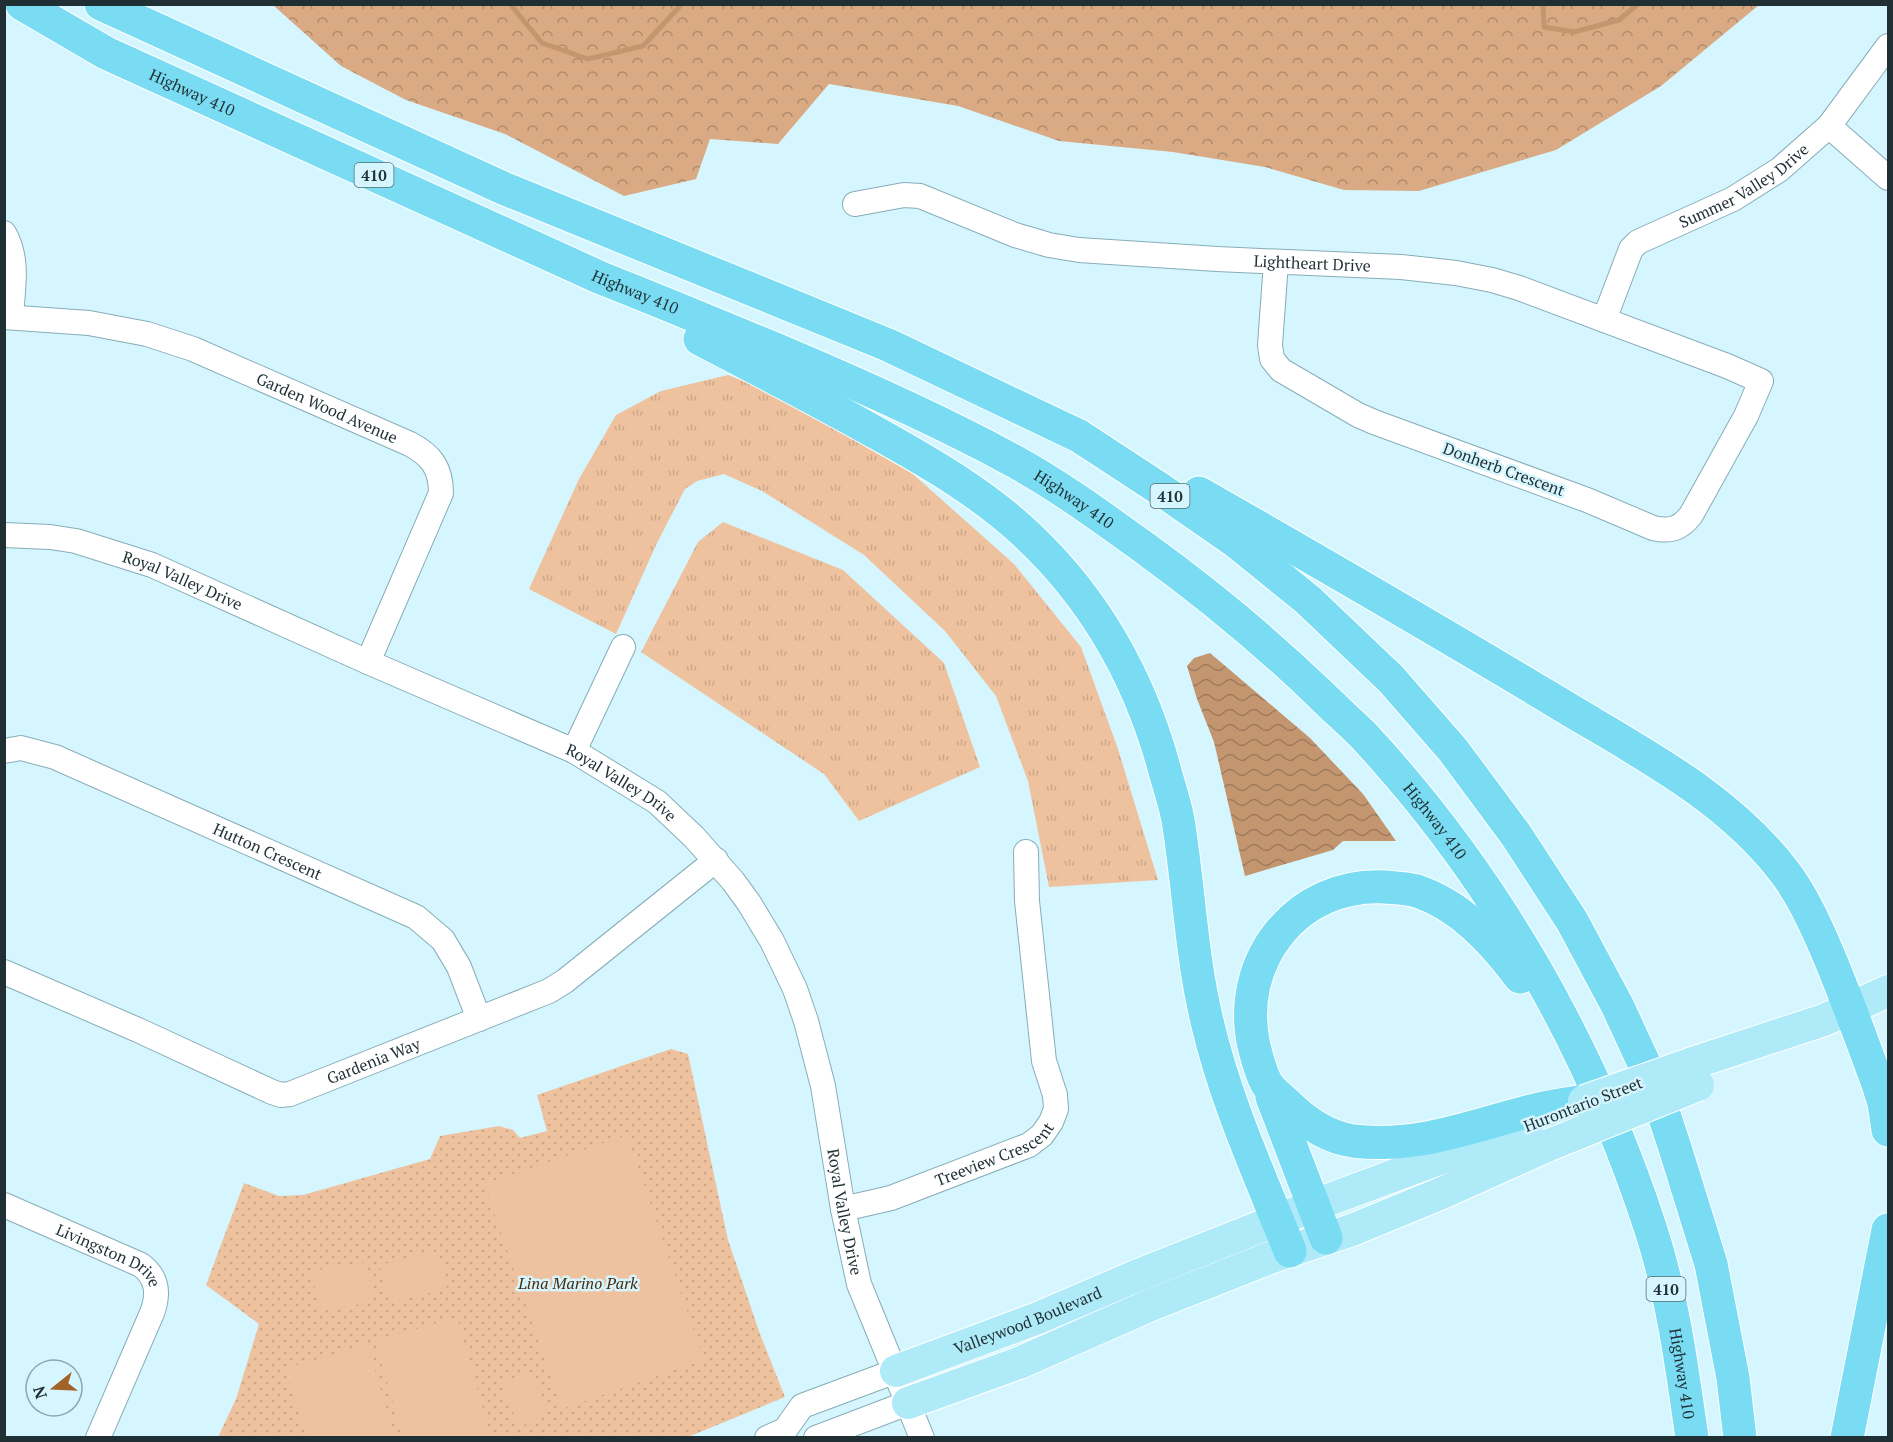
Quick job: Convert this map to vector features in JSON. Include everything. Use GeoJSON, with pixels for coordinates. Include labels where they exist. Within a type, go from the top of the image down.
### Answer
{"type":"FeatureCollection","features":[{"type":"Feature","properties":{"kind":"highway","name":"Highway 410"},"geometry":{"type":"LineString","coordinates":[[22,4],[106,53],[602,278],[882,394],[1015,462],[1109,522],[1194,584],[1278,654],[1364,736],[1455,845],[1545,985],[1577,1047],[1621,1145],[1652,1233],[1677,1332],[1692,1437]]}},
{"type":"Feature","properties":{"kind":"highway","name":"410"},"geometry":{"type":"LineString","coordinates":[[101,4],[503,188],[888,345],[1079,436],[1235,542],[1308,600],[1391,679],[1453,750],[1516,835],[1572,921],[1617,1005],[1655,1087],[1711,1264],[1733,1378],[1740,1437]]}},
{"type":"Feature","properties":{"kind":"highway"},"geometry":{"type":"LineString","coordinates":[[602,278],[650,313],[836,410],[940,468],[1028,536],[1067,578],[1105,628],[1120,652],[1142,699],[1160,751],[1177,816],[1196,963],[1207,1022],[1243,1133],[1290,1251]]}},
{"type":"Feature","properties":{"kind":"highway"},"geometry":{"type":"LineString","coordinates":[[1079,436],[1119,447],[1251,523],[1676,774],[1729,814],[1763,846],[1788,876],[1808,910],[1853,1016],[1878,1084],[1884,1103],[1888,1130]]}},
{"type":"Feature","properties":{"kind":"highway"},"geometry":{"type":"LineString","coordinates":[[1326,1238],[1256,1055],[1250,1029],[1250,1007],[1255,980],[1272,942],[1298,914],[1318,901],[1354,888],[1371,886],[1403,888],[1418,892],[1450,908],[1497,947],[1562,1039],[1599,1112],[1621,1145]]}},
{"type":"Feature","properties":{"kind":"highway"},"geometry":{"type":"LineString","coordinates":[[1268,1085],[1303,1119],[1326,1132],[1351,1140],[1397,1143],[1468,1130],[1541,1125],[1584,1101]]}},
{"type":"Feature","properties":{"kind":"highway"},"geometry":{"type":"LineString","coordinates":[[1847,1437],[1888,1230]]}},
{"type":"Feature","properties":{"kind":"main road","name":"Hurontario Street"},"geometry":{"type":"LineString","coordinates":[[1853,1016],[1888,991]]}},
{"type":"Feature","properties":{"kind":"main road","name":"Hurontario Street"},"geometry":{"type":"LineString","coordinates":[[1278,1220],[1541,1125],[1694,1074],[1814,1023],[1853,1016],[1888,1014]]}},
{"type":"Feature","properties":{"kind":"main road","name":"Hurontario Street"},"geometry":{"type":"LineString","coordinates":[[1584,1101],[1694,1074]]}},
{"type":"Feature","properties":{"kind":"main road","name":"Hurontario Street"},"geometry":{"type":"LineString","coordinates":[[1290,1251],[1352,1230],[1442,1193],[1541,1125]]}},
{"type":"Feature","properties":{"kind":"main road","name":"Valleywood Boulevard"},"geometry":{"type":"LineString","coordinates":[[896,1371],[1038,1318],[1136,1276],[1278,1220]]}},
{"type":"Feature","properties":{"kind":"main road","name":"Valleywood Boulevard"},"geometry":{"type":"LineString","coordinates":[[908,1403],[1019,1363],[1153,1304],[1290,1251]]}},
{"type":"Feature","properties":{"kind":"street","name":"Summer Valley Drive"},"geometry":{"type":"LineString","coordinates":[[1604,320],[1631,249],[1638,242],[1714,208],[1756,186],[1779,170],[1829,126],[1888,46]]}},
{"type":"Feature","properties":{"kind":"street"},"geometry":{"type":"LineString","coordinates":[[1829,126],[1888,178]]}},
{"type":"Feature","properties":{"kind":"street","name":"Lightheart Drive"},"geometry":{"type":"LineString","coordinates":[[855,204],[904,195],[920,196],[1015,235],[1049,245],[1100,253],[1401,267],[1456,273],[1519,288],[1761,381]]}},
{"type":"Feature","properties":{"kind":"street"},"geometry":{"type":"LineString","coordinates":[[4,233],[13,251],[15,263],[8,316]]}},
{"type":"Feature","properties":{"kind":"street","name":"Donherb Crescent"},"geometry":{"type":"LineString","coordinates":[[1276,262],[1270,345],[1272,359],[1281,370],[1374,422],[1665,531],[1677,528],[1691,515],[1746,416],[1761,381]]}},
{"type":"Feature","properties":{"kind":"street","name":"Garden Wood Avenue"},"geometry":{"type":"LineString","coordinates":[[8,316],[88,323],[147,334],[193,349],[410,444],[434,462],[439,471],[441,493],[368,662]]}},
{"type":"Feature","properties":{"kind":"street","name":"Royal Valley Drive"},"geometry":{"type":"LineString","coordinates":[[4,535],[50,537],[76,541],[152,565],[574,751],[657,802],[694,837],[733,881],[763,925],[782,960],[806,1021],[823,1086],[843,1209],[859,1284],[922,1437]]}},
{"type":"Feature","properties":{"kind":"street"},"geometry":{"type":"LineString","coordinates":[[574,751],[623,646]]}},
{"type":"Feature","properties":{"kind":"street","name":"Hutton Crescent"},"geometry":{"type":"LineString","coordinates":[[4,751],[21,748],[55,757],[416,917],[443,940],[459,967],[479,1020]]}},
{"type":"Feature","properties":{"kind":"street","name":"Treeview Crescent"},"geometry":{"type":"LineString","coordinates":[[843,1209],[891,1198],[1029,1145],[1042,1135],[1051,1122],[1056,1109],[1055,1095],[1044,1061],[1027,901],[1026,852]]}},
{"type":"Feature","properties":{"kind":"street","name":"Gardenia Way"},"geometry":{"type":"LineString","coordinates":[[4,972],[281,1095],[290,1094],[549,991],[565,981],[716,860]]}},
{"type":"Feature","properties":{"kind":"street","name":"Livingston Drive"},"geometry":{"type":"LineString","coordinates":[[4,1205],[141,1265],[149,1271],[155,1281],[157,1291],[152,1313],[98,1437]]}},
{"type":"Feature","properties":{"kind":"street","name":"Valleywood Boulevard"},"geometry":{"type":"LineString","coordinates":[[776,1434],[802,1406],[896,1371]]}},
{"type":"Feature","properties":{"kind":"street","name":"Valleywood Boulevard"},"geometry":{"type":"LineString","coordinates":[[776,1434],[816,1437],[908,1403]]}},
{"type":"Feature","properties":{"kind":"green space"},"geometry":{"type":"Polygon","coordinates":[[[273,5],[1759,5],[1661,86],[1556,150],[1419,191],[1344,190],[1265,167],[1173,152],[1059,141],[958,106],[829,84],[778,144],[710,139],[696,179],[624,196],[505,134],[406,100],[341,66],[273,5]]]}},
{"type":"Feature","properties":{"kind":"green space"},"geometry":{"type":"Polygon","coordinates":[[[728,375],[796,401],[905,467],[1014,564],[1081,647],[1118,749],[1158,880],[1049,887],[1028,781],[996,696],[945,631],[864,555],[762,491],[724,474],[697,481],[685,489],[657,543],[616,634],[529,589],[579,479],[616,415],[661,391],[728,375]]]}},
{"type":"Feature","properties":{"kind":"green space"},"geometry":{"type":"Polygon","coordinates":[[[723,522],[843,570],[944,663],[980,767],[859,821],[824,774],[641,652],[698,542],[723,522]]]}},
{"type":"Feature","properties":{"kind":"green space","name":"Lina Marino Park"},"geometry":{"type":"Polygon","coordinates":[[[671,1049],[688,1054],[728,1240],[760,1334],[785,1397],[688,1437],[218,1437],[236,1399],[259,1324],[206,1285],[244,1183],[279,1196],[303,1195],[430,1159],[440,1136],[499,1126],[513,1130],[520,1138],[547,1131],[537,1095],[671,1049]]]}},
{"type":"Feature","properties":{"kind":"green space"},"geometry":{"type":"Polygon","coordinates":[[[627,1135],[704,1360],[562,1409],[484,1184],[627,1135]]]}},
{"type":"Feature","properties":{"kind":"green space"},"geometry":{"type":"Polygon","coordinates":[[[438,1251],[447,1289],[389,1302],[380,1265],[438,1251]]]}},
{"type":"Feature","properties":{"kind":"green space"},"geometry":{"type":"Polygon","coordinates":[[[367,1262],[373,1302],[319,1311],[312,1271],[367,1262]]]}},
{"type":"Feature","properties":{"kind":"green space"},"geometry":{"type":"Polygon","coordinates":[[[457,1317],[491,1437],[403,1437],[375,1341],[457,1317]]]}},
{"type":"Feature","properties":{"kind":"green space"},"geometry":{"type":"Polygon","coordinates":[[[368,1345],[394,1437],[306,1437],[286,1368],[368,1345]]]}},
{"type":"Feature","properties":{"kind":"green space"},"geometry":{"type":"Polygon","coordinates":[[[531,1372],[548,1415],[519,1427],[501,1383],[531,1372]]]}},
{"type":"Feature","properties":{"kind":"water"},"geometry":{"type":"Polygon","coordinates":[[[1210,653],[1310,738],[1363,794],[1396,841],[1343,841],[1333,850],[1245,876],[1214,742],[1187,666],[1194,658],[1210,653]]]}},
{"type":"Feature","properties":{"kind":"waterway"},"geometry":{"type":"LineString","coordinates":[[510,4],[542,43],[588,59],[643,46],[682,4]]}},
{"type":"Feature","properties":{"kind":"waterway"},"geometry":{"type":"LineString","coordinates":[[1543,4],[1544,27],[1574,32],[1619,20],[1638,4]]}}]}
